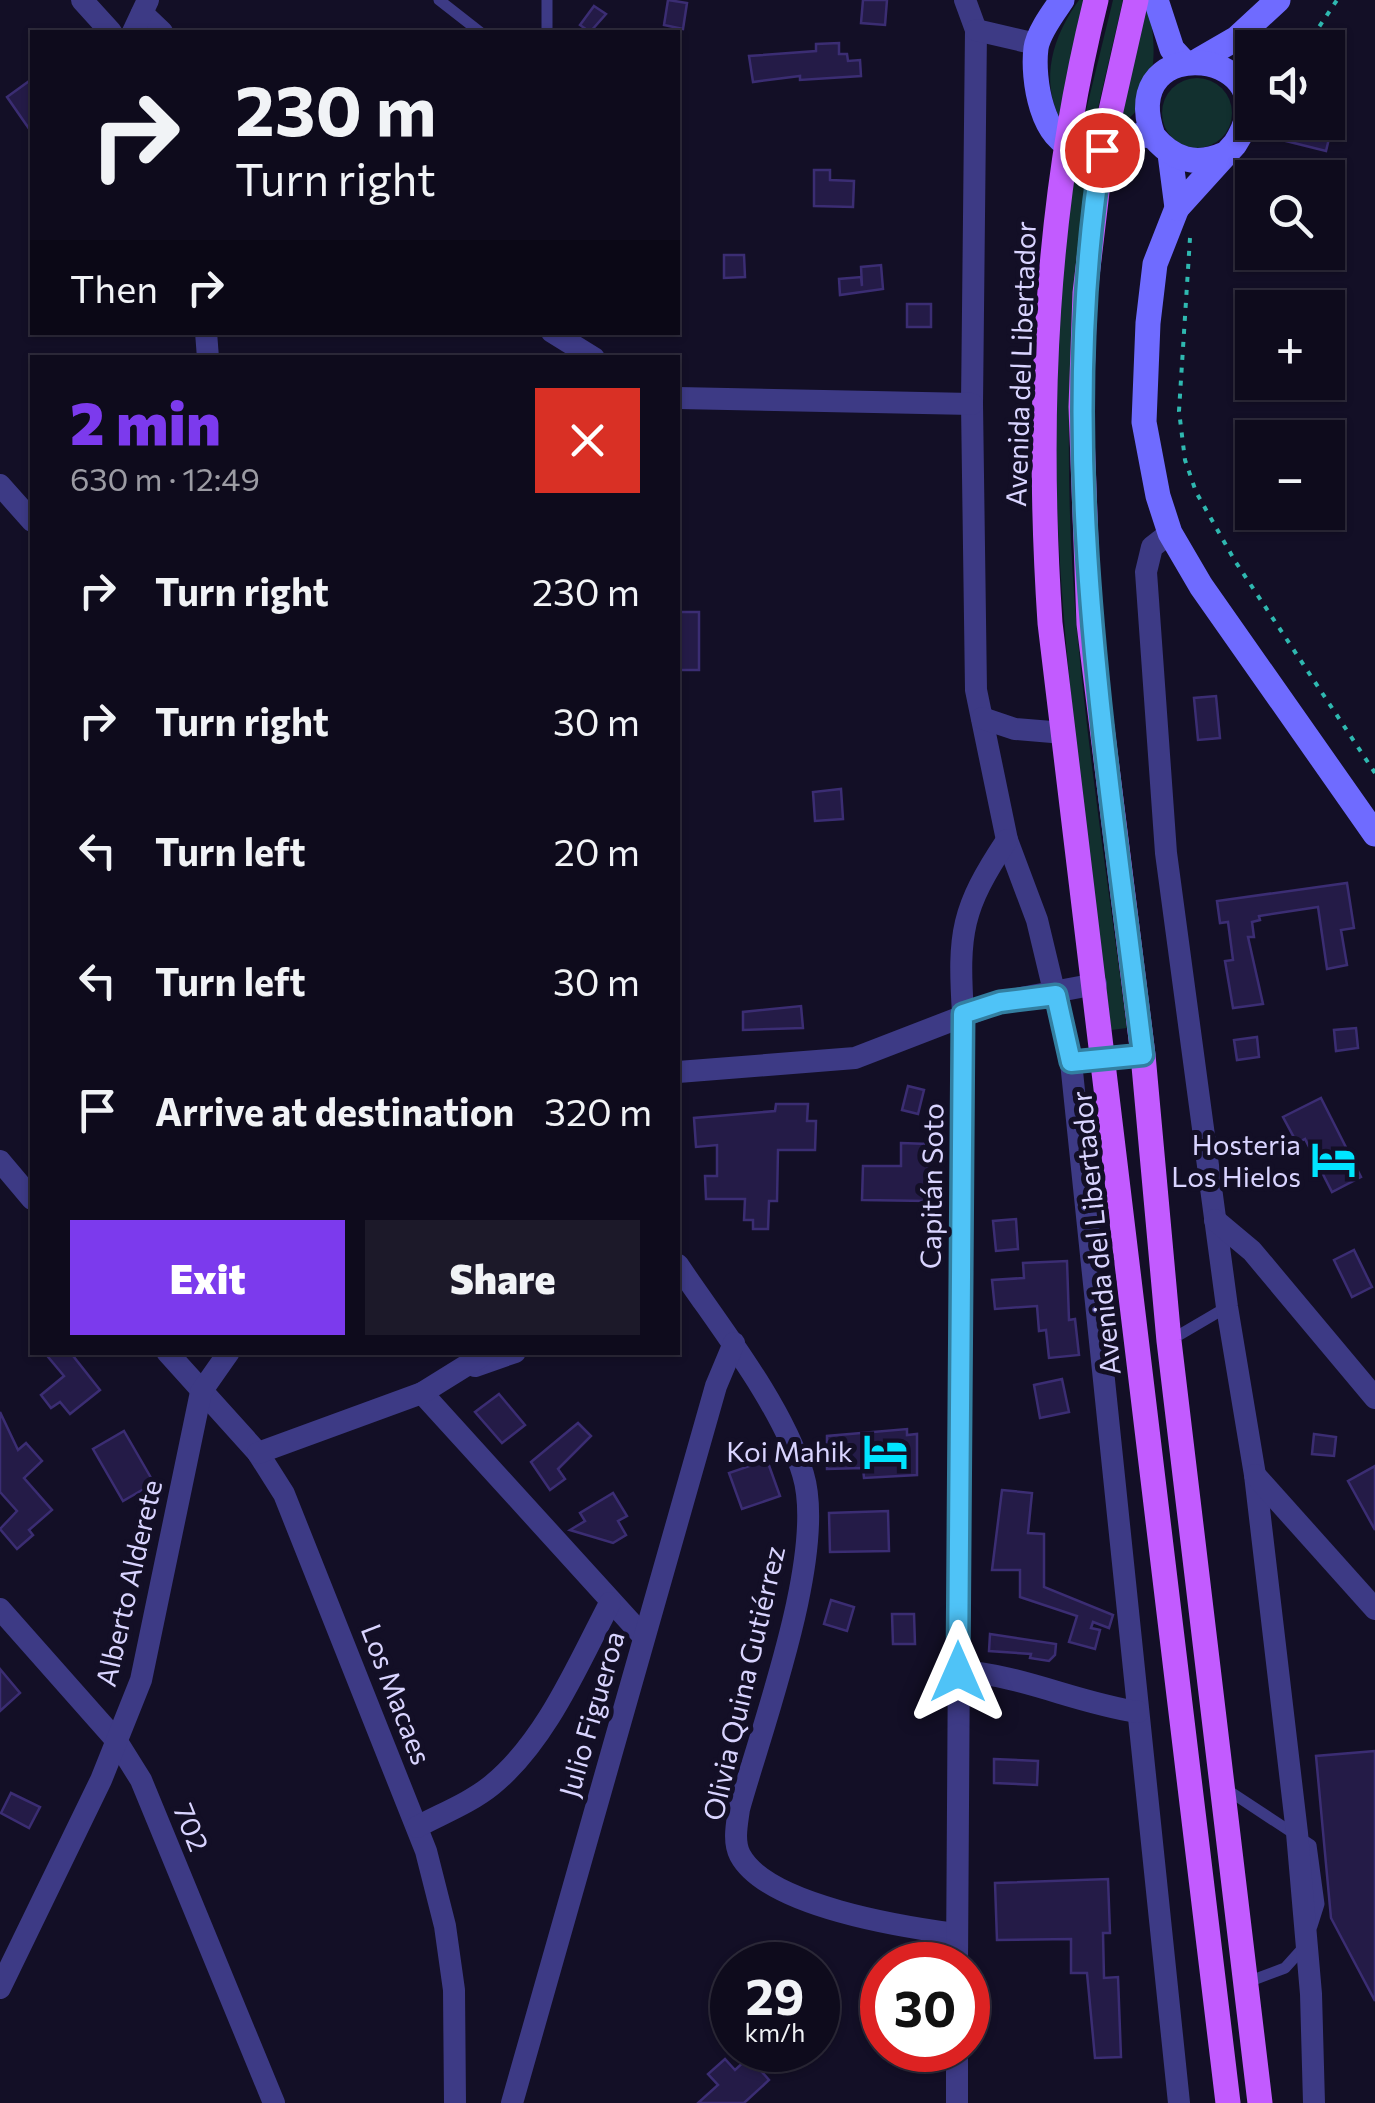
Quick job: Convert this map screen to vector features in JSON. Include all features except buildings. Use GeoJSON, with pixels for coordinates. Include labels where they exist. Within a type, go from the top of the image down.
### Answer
{"type":"FeatureCollection","features":[{"type":"Feature","properties":{"kind":"main road","name":"Avenida del Libertador"},"geometry":{"type":"LineString","coordinates":[[1096,0],[1066,146],[1052,252],[1042,418],[1050,622],[1228,2103]]}},
{"type":"Feature","properties":{"kind":"main road"},"geometry":{"type":"LineString","coordinates":[[1136,0],[1102,150],[1085,293],[1082,507],[1089,624],[1143,1055],[1169,1341],[1226,1788],[1260,2103]]}},
{"type":"Feature","properties":{"kind":"street"},"geometry":{"type":"LineString","coordinates":[[82,0],[108,30]]}},
{"type":"Feature","properties":{"kind":"street"},"geometry":{"type":"LineString","coordinates":[[965,0],[976,30],[1036,44]]}},
{"type":"Feature","properties":{"kind":"street"},"geometry":{"type":"LineString","coordinates":[[1062,0],[1036,44],[1038,87],[1049,125],[1066,146],[1102,150],[1133,136],[1198,162],[1224,154]]}},
{"type":"Feature","properties":{"kind":"street"},"geometry":{"type":"LineString","coordinates":[[1156,0],[1172,48],[1192,61],[1226,69],[1235,80]]}},
{"type":"Feature","properties":{"kind":"street"},"geometry":{"type":"LineString","coordinates":[[1177,208],[1162,145],[1147,104],[1152,89],[1160,77],[1258,21],[1278,0]]}},
{"type":"Feature","properties":{"kind":"street"},"geometry":{"type":"LineString","coordinates":[[1254,30],[1258,21]]}},
{"type":"Feature","properties":{"kind":"street","name":"Avenida del Libertador"},"geometry":{"type":"LineString","coordinates":[[976,30],[972,404],[976,690],[1007,840],[1038,920],[1071,1062],[1179,2103]]}},
{"type":"Feature","properties":{"kind":"street"},"geometry":{"type":"LineString","coordinates":[[1236,140],[1177,208],[1150,290],[1144,422],[1154,482],[1170,533],[1201,586],[1375,834]]}},
{"type":"Feature","properties":{"kind":"street"},"geometry":{"type":"LineString","coordinates":[[557,335],[589,355]]}},
{"type":"Feature","properties":{"kind":"street"},"geometry":{"type":"LineString","coordinates":[[680,398],[972,404]]}},
{"type":"Feature","properties":{"kind":"street"},"geometry":{"type":"LineString","coordinates":[[0,485],[30,519]]}},
{"type":"Feature","properties":{"kind":"street"},"geometry":{"type":"LineString","coordinates":[[1170,533],[1152,548],[1146,572],[1166,853],[1227,1307],[1255,1475],[1307,1941],[1314,2103]]}},
{"type":"Feature","properties":{"kind":"street"},"geometry":{"type":"LineString","coordinates":[[982,718],[1015,729],[1064,733]]}},
{"type":"Feature","properties":{"kind":"street","name":"Capitán Soto"},"geometry":{"type":"LineString","coordinates":[[956,1942],[963,1014],[958,947],[967,910],[1007,840]]}},
{"type":"Feature","properties":{"kind":"street"},"geometry":{"type":"LineString","coordinates":[[680,1072],[855,1058],[1000,1002],[1056,995],[1096,984]]}},
{"type":"Feature","properties":{"kind":"street"},"geometry":{"type":"LineString","coordinates":[[1071,1062],[1143,1055]]}},
{"type":"Feature","properties":{"kind":"street"},"geometry":{"type":"LineString","coordinates":[[0,1161],[30,1196]]}},
{"type":"Feature","properties":{"kind":"street"},"geometry":{"type":"LineString","coordinates":[[1216,1220],[1252,1250],[1375,1398]]}},
{"type":"Feature","properties":{"kind":"street","name":"Olivia Quina Gutiérrez"},"geometry":{"type":"LineString","coordinates":[[680,1267],[734,1344],[803,1474],[808,1511],[803,1579],[738,1809],[735,1835],[739,1854],[764,1880],[801,1898],[894,1925],[956,1934]]}},
{"type":"Feature","properties":{"kind":"street","name":"Julio Figueroa"},"geometry":{"type":"LineString","coordinates":[[512,2103],[716,1386],[734,1344]]}},
{"type":"Feature","properties":{"kind":"street","name":"Los Macaes"},"geometry":{"type":"LineString","coordinates":[[169,1355],[258,1453],[304,1538],[417,1827],[447,1942],[454,1990],[454,2103]]}},
{"type":"Feature","properties":{"kind":"street","name":"Alberto Alderete"},"geometry":{"type":"LineString","coordinates":[[0,1988],[141,1680],[201,1392],[227,1355]]}},
{"type":"Feature","properties":{"kind":"street"},"geometry":{"type":"LineString","coordinates":[[258,1453],[422,1393],[484,1355]]}},
{"type":"Feature","properties":{"kind":"street"},"geometry":{"type":"LineString","coordinates":[[467,1368],[506,1355]]}},
{"type":"Feature","properties":{"kind":"street"},"geometry":{"type":"LineString","coordinates":[[422,1393],[644,1637]]}},
{"type":"Feature","properties":{"kind":"street"},"geometry":{"type":"LineString","coordinates":[[1255,1475],[1375,1609]]}},
{"type":"Feature","properties":{"kind":"street"},"geometry":{"type":"LineString","coordinates":[[417,1827],[490,1787],[507,1771],[553,1708],[610,1603]]}},
{"type":"Feature","properties":{"kind":"street","name":"702"},"geometry":{"type":"LineString","coordinates":[[0,1608],[116,1740],[140,1780],[274,2103]]}},
{"type":"Feature","properties":{"kind":"street"},"geometry":{"type":"LineString","coordinates":[[958,1672],[997,1673],[1107,1708],[1138,1712]]}},
{"type":"Feature","properties":{"kind":"street"},"geometry":{"type":"LineString","coordinates":[[957,2072],[957,2103]]}},
{"type":"Feature","properties":{"kind":"lane"},"geometry":{"type":"LineString","coordinates":[[439,0],[477,30]]}},
{"type":"Feature","properties":{"kind":"lane"},"geometry":{"type":"LineString","coordinates":[[547,0],[547,30]]}},
{"type":"Feature","properties":{"kind":"lane"},"geometry":{"type":"LineString","coordinates":[[1169,1341],[1227,1307]]}},
{"type":"Feature","properties":{"kind":"lane"},"geometry":{"type":"LineString","coordinates":[[1226,1788],[1296,1833]]}},
{"type":"Feature","properties":{"kind":"lane"},"geometry":{"type":"LineString","coordinates":[[1245,1983],[1285,1968],[1299,1956],[1307,1941]]}},
{"type":"Feature","properties":{"kind":"path"},"geometry":{"type":"LineString","coordinates":[[1317,30],[1337,0]]}},
{"type":"Feature","properties":{"kind":"path"},"geometry":{"type":"LineString","coordinates":[[1190,236],[1179,411],[1190,476],[1236,561],[1375,773]]}},
{"type":"Feature","properties":{"kind":"green space"},"geometry":{"type":"Polygon","coordinates":[[[1079,0],[1090,0],[1061,121],[1051,89],[1052,58],[1062,28],[1079,0]]]}},
{"type":"Feature","properties":{"kind":"green space"},"geometry":{"type":"Polygon","coordinates":[[[1113,0],[1123,0],[1092,134],[1081,131],[1113,0]]]}},
{"type":"Feature","properties":{"kind":"green space"},"geometry":{"type":"Polygon","coordinates":[[[1145,1],[1154,51],[1148,88],[1141,104],[1116,126],[1145,1]]]}},
{"type":"Feature","properties":{"kind":"green space"},"geometry":{"type":"Polygon","coordinates":[[[1197,78],[1211,80],[1222,88],[1230,99],[1230,127],[1222,138],[1211,146],[1197,148],[1183,146],[1172,138],[1164,127],[1162,113],[1164,99],[1172,88],[1183,80],[1197,78]]]}},
{"type":"Feature","properties":{"kind":"green space"},"geometry":{"type":"Polygon","coordinates":[[[1077,159],[1089,161],[1072,336],[1070,513],[1082,680],[1127,1028],[1111,1030],[1072,704],[1056,486],[1062,268],[1077,159]]]}},
{"type":"Feature","properties":{"kind":"place","name":"Hosteria Los Hielos"},"geometry":{"type":"Point","coordinates":[1334,1160]}},
{"type":"Feature","properties":{"kind":"place","name":"Koi Mahik"},"geometry":{"type":"Point","coordinates":[886,1451]}},
{"type":"Feature","properties":{"kind":"route"},"geometry":{"type":"LineString","coordinates":[[958,1672],[963,1014],[1000,1002],[1056,995],[1071,1062],[1143,1055],[1089,624],[1082,507],[1085,293],[1102,150]]}}]}
